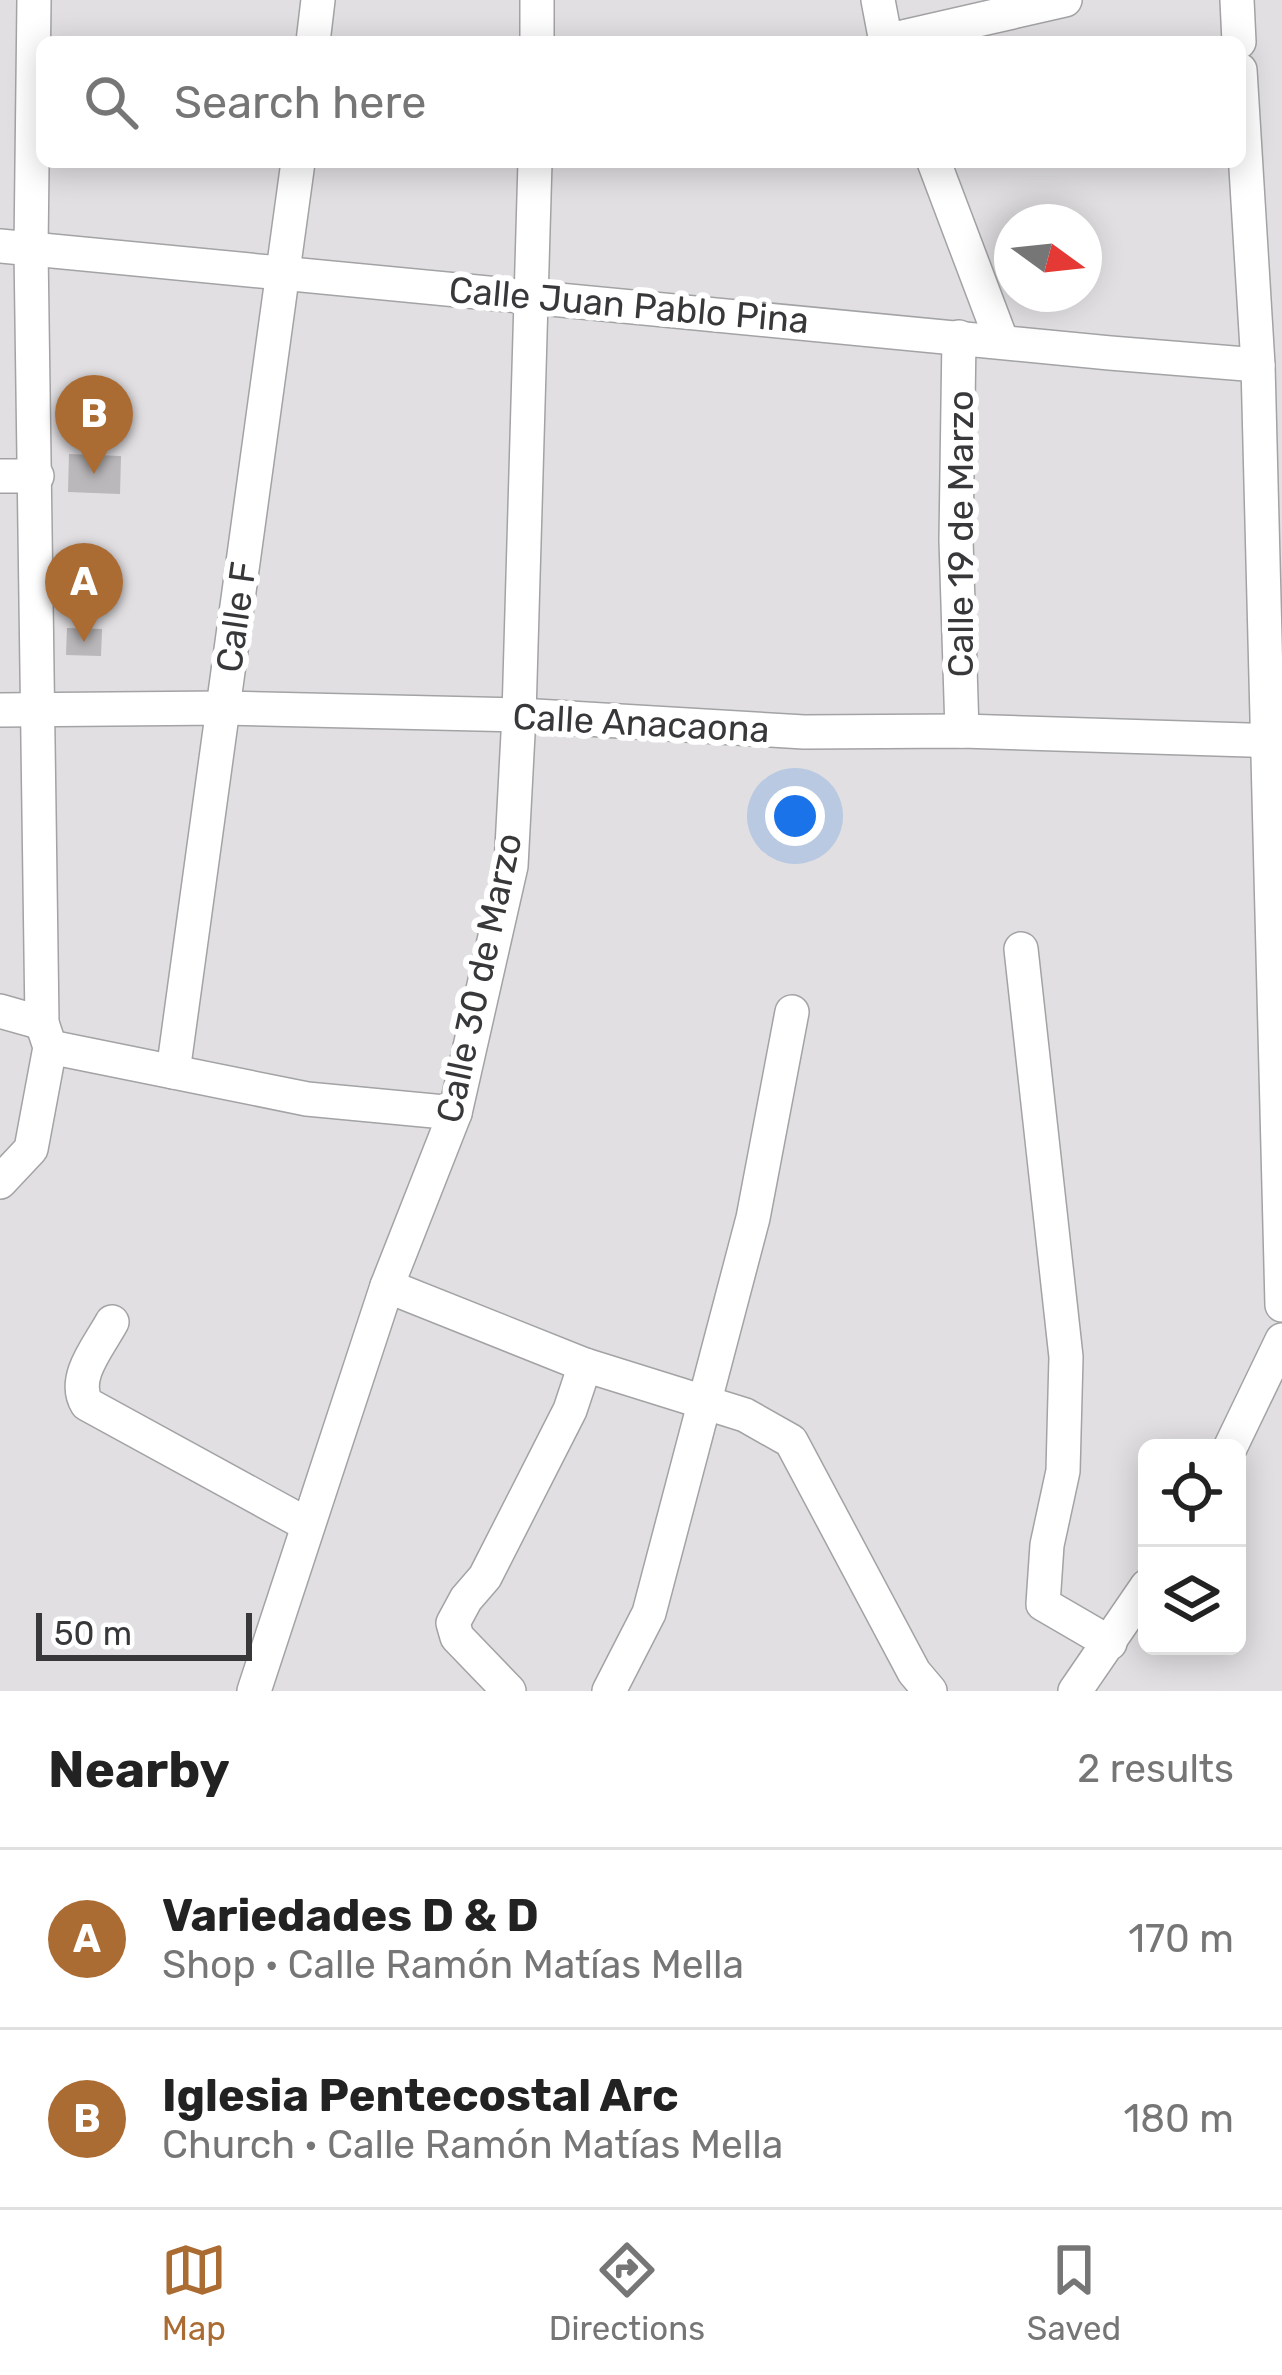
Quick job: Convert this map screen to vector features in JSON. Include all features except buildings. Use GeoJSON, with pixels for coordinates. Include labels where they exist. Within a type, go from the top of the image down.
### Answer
{"type":"FeatureCollection","features":[{"type":"Feature","properties":{"kind":"street"},"geometry":{"type":"LineString","coordinates":[[0,1182],[32,1149],[46,1035],[37,476],[16,248],[34,0]]}},
{"type":"Feature","properties":{"kind":"street"},"geometry":{"type":"LineString","coordinates":[[314,36],[318,0]]}},
{"type":"Feature","properties":{"kind":"street"},"geometry":{"type":"LineString","coordinates":[[537,0],[537,36]]}},
{"type":"Feature","properties":{"kind":"street"},"geometry":{"type":"LineString","coordinates":[[878,0],[885,36]]}},
{"type":"Feature","properties":{"kind":"street"},"geometry":{"type":"LineString","coordinates":[[912,36],[1065,0]]}},
{"type":"Feature","properties":{"kind":"street"},"geometry":{"type":"LineString","coordinates":[[1237,0],[1239,36]]}},
{"type":"Feature","properties":{"kind":"street","name":"Calle F"},"geometry":{"type":"LineString","coordinates":[[173,1072],[297,168]]}},
{"type":"Feature","properties":{"kind":"street","name":"Calle 30 de Marzo"},"geometry":{"type":"LineString","coordinates":[[254,1691],[387,1286],[454,1112],[511,866],[535,168]]}},
{"type":"Feature","properties":{"kind":"street","name":"Calle 19 de Marzo"},"geometry":{"type":"LineString","coordinates":[[936,168],[1002,342]]}},
{"type":"Feature","properties":{"kind":"street"},"geometry":{"type":"LineString","coordinates":[[1246,168],[1276,742],[1282,1305]]}},
{"type":"Feature","properties":{"kind":"street","name":"Calle Juan Pablo Pina"},"geometry":{"type":"LineString","coordinates":[[16,248],[1258,365]]}},
{"type":"Feature","properties":{"kind":"street","name":"Calle 19 de Marzo"},"geometry":{"type":"LineString","coordinates":[[959,337],[956,540],[962,731]]}},
{"type":"Feature","properties":{"kind":"street"},"geometry":{"type":"LineString","coordinates":[[0,476],[37,476]]}},
{"type":"Feature","properties":{"kind":"street","name":"Calle Anacaona"},"geometry":{"type":"LineString","coordinates":[[0,710],[224,708],[519,715],[804,732],[962,731],[1276,742]]}},
{"type":"Feature","properties":{"kind":"street"},"geometry":{"type":"LineString","coordinates":[[1022,949],[1066,1357],[1063,1471],[1047,1545],[1043,1604],[1110,1643]]}},
{"type":"Feature","properties":{"kind":"street"},"geometry":{"type":"LineString","coordinates":[[0,1011],[46,1035],[173,1072],[307,1099],[454,1112]]}},
{"type":"Feature","properties":{"kind":"street"},"geometry":{"type":"LineString","coordinates":[[610,1691],[650,1613],[753,1218],[792,1012]]}},
{"type":"Feature","properties":{"kind":"street"},"geometry":{"type":"LineString","coordinates":[[387,1286],[585,1365],[745,1415],[791,1441],[914,1672],[930,1691]]}},
{"type":"Feature","properties":{"kind":"street"},"geometry":{"type":"LineString","coordinates":[[112,1322],[82,1377],[80,1392],[87,1404],[308,1526]]}},
{"type":"Feature","properties":{"kind":"street"},"geometry":{"type":"LineString","coordinates":[[1234,1439],[1282,1340]]}},
{"type":"Feature","properties":{"kind":"street"},"geometry":{"type":"LineString","coordinates":[[509,1691],[457,1636],[453,1623],[496,1556],[570,1410],[585,1365]]}},
{"type":"Feature","properties":{"kind":"street"},"geometry":{"type":"LineString","coordinates":[[1075,1691],[1138,1600]]}},
{"type":"Feature","properties":{"kind":"place","name":"Iglesia Pentecostal Arc"},"geometry":{"type":"Point","coordinates":[94,474]}},
{"type":"Feature","properties":{"kind":"place","name":"Variedades D & D"},"geometry":{"type":"Point","coordinates":[84,642]}}]}
